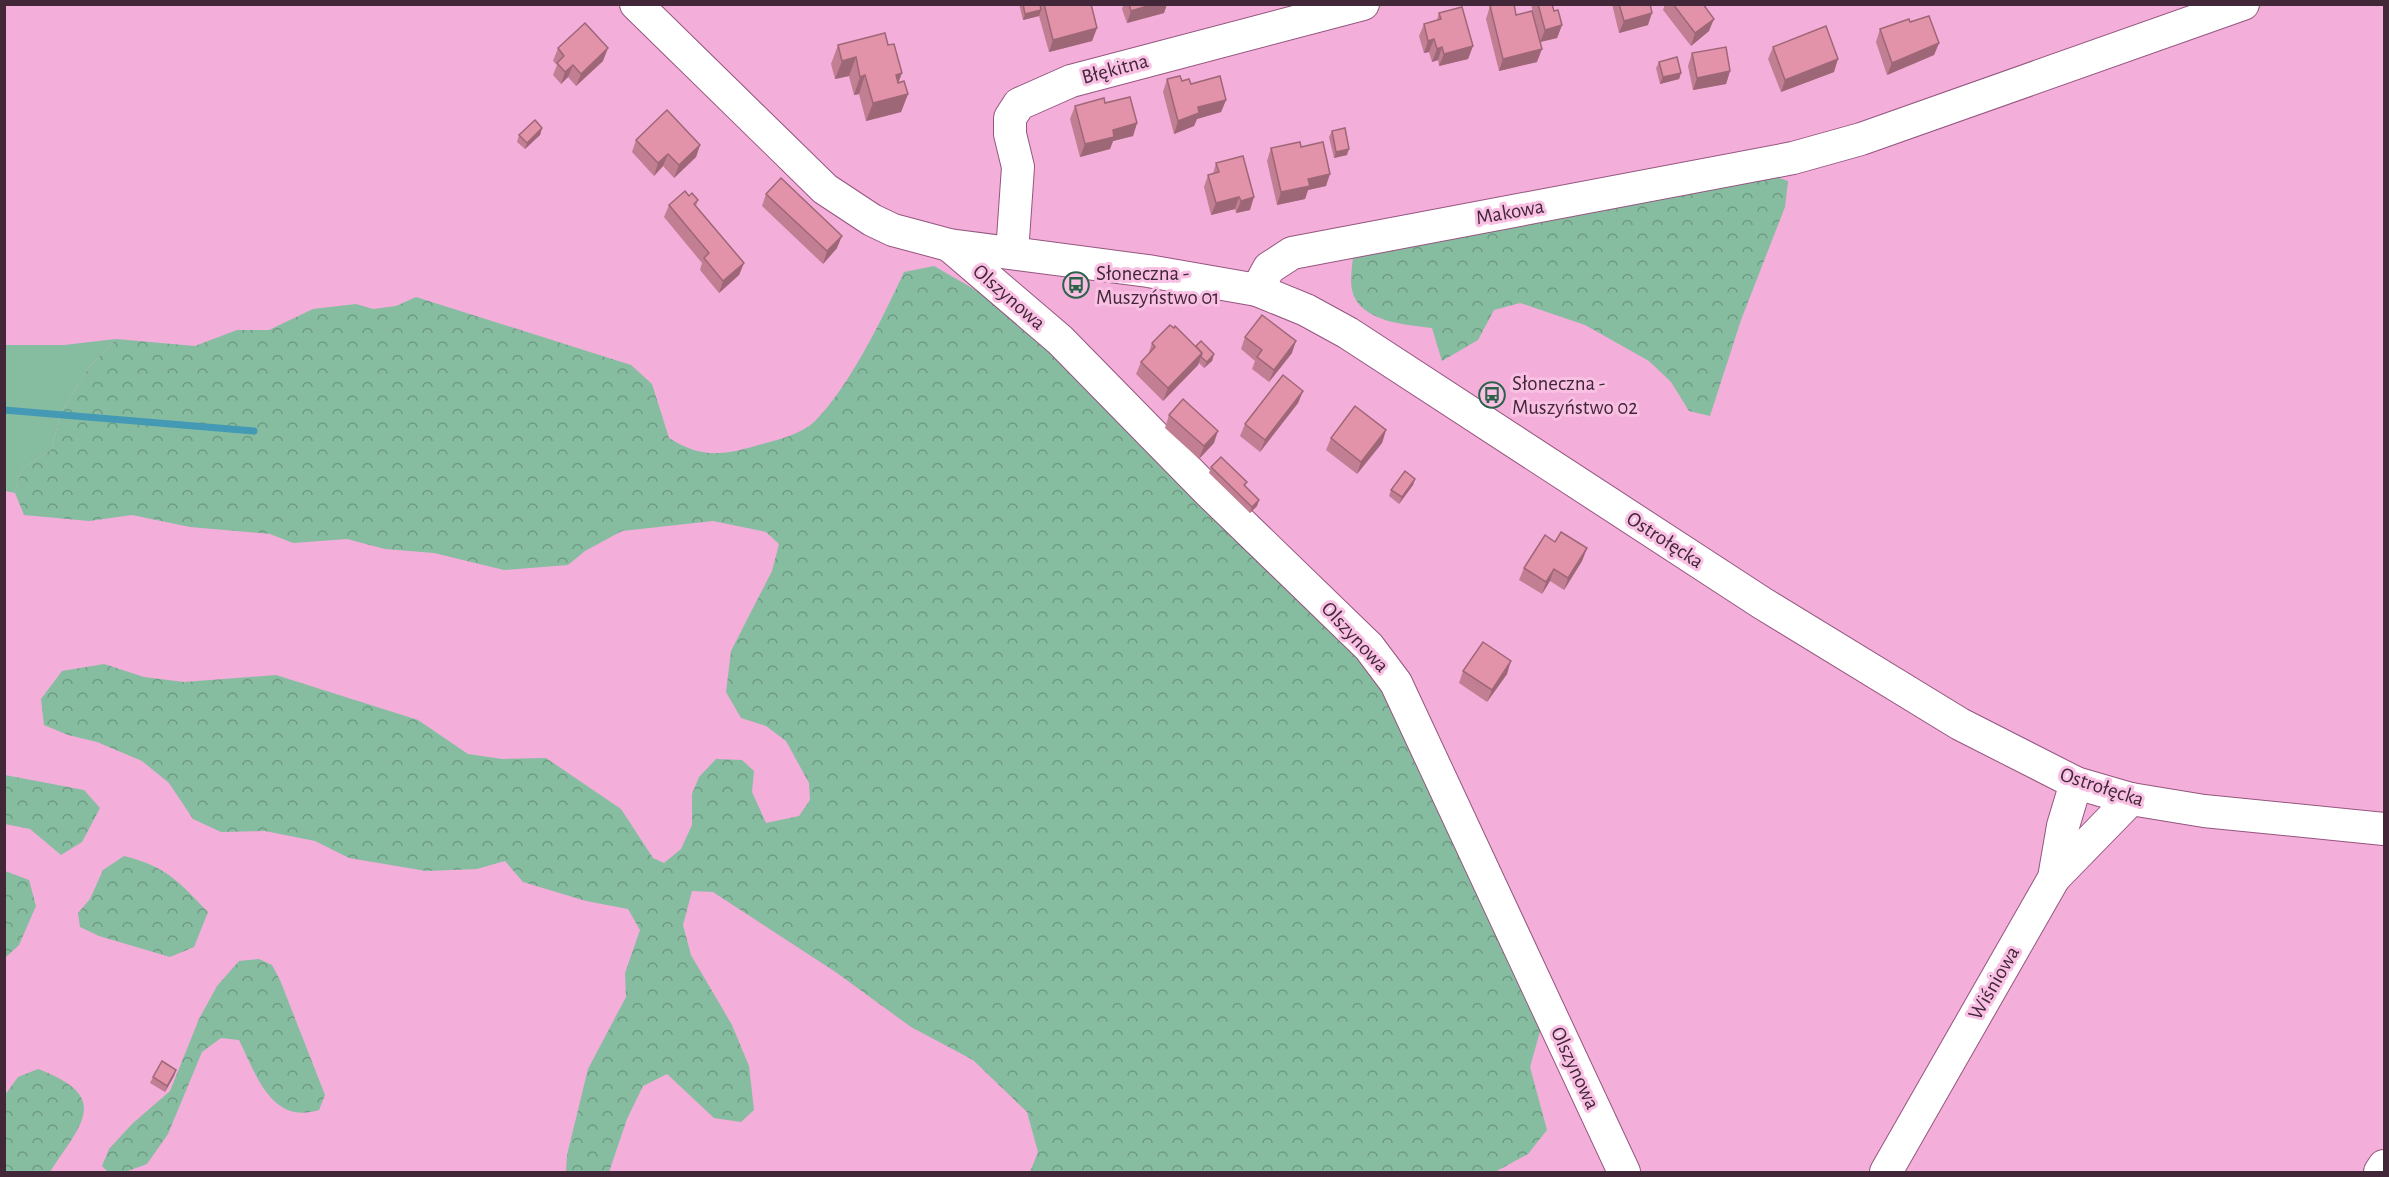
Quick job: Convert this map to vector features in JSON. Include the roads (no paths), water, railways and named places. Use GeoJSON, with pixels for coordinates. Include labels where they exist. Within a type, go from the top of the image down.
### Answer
{"type":"FeatureCollection","features":[{"type":"Feature","properties":{"kind":"street","name":"Ostrołęcka"},"geometry":{"type":"LineString","coordinates":[[636,4],[825,189],[872,220],[893,230],[949,245],[1148,271],[1257,290],[1305,310],[1348,333],[1762,603],[1960,724],[2076,783],[2131,799],[2216,812],[2385,829]]}},
{"type":"Feature","properties":{"kind":"street","name":"Błękitna"},"geometry":{"type":"LineString","coordinates":[[1012,253],[1018,166],[1010,135],[1010,117],[1019,104],[1071,81],[1363,4]]}},
{"type":"Feature","properties":{"kind":"street","name":"Makowa"},"geometry":{"type":"LineString","coordinates":[[1257,290],[1269,268],[1292,253],[1780,161],[1861,139],[2243,4]]}},
{"type":"Feature","properties":{"kind":"street","name":"Olszynowa"},"geometry":{"type":"LineString","coordinates":[[949,245],[1060,340],[1386,667],[1624,1173]]}},
{"type":"Feature","properties":{"kind":"street","name":"Wiśniowa"},"geometry":{"type":"LineString","coordinates":[[1886,1173],[2054,878],[2063,826],[2076,783]]}},
{"type":"Feature","properties":{"kind":"street"},"geometry":{"type":"LineString","coordinates":[[2054,878],[2131,799]]}},
{"type":"Feature","properties":{"kind":"street"},"geometry":{"type":"LineString","coordinates":[[2380,1173],[2385,1166]]}},
{"type":"Feature","properties":{"kind":"waterway"},"geometry":{"type":"LineString","coordinates":[[4,410],[254,431]]}},
{"type":"Feature","properties":{"kind":"place","name":"Słoneczna - Muszyństwo 01"},"geometry":{"type":"Point","coordinates":[1076,285]}},
{"type":"Feature","properties":{"kind":"place","name":"Słoneczna - Muszyństwo 02"},"geometry":{"type":"Point","coordinates":[1492,395]}}]}
